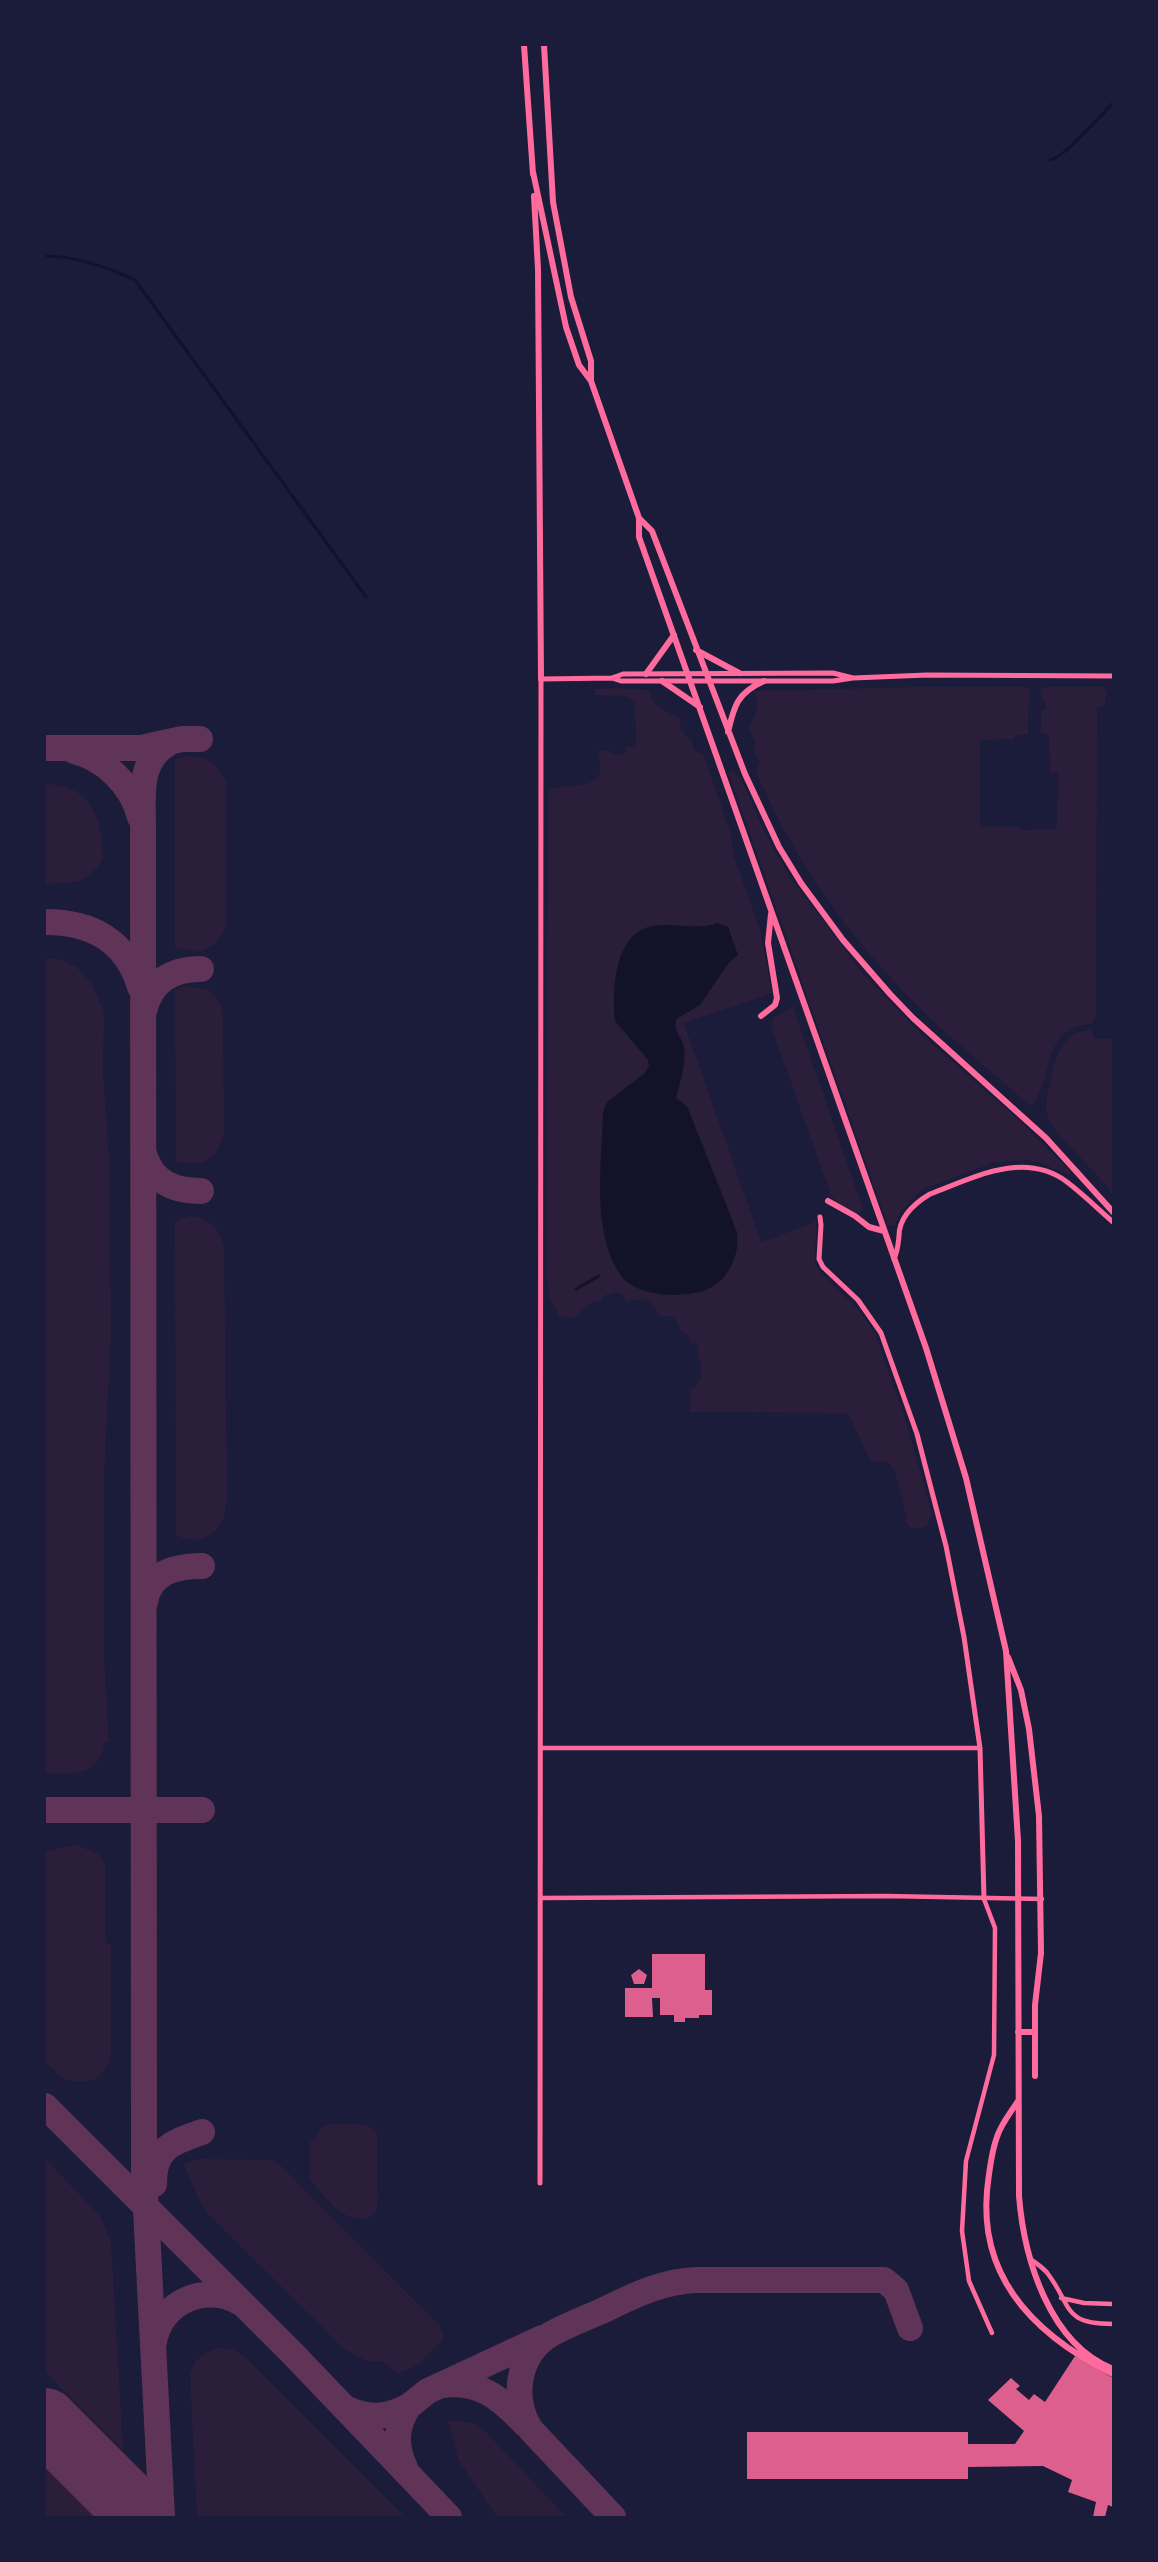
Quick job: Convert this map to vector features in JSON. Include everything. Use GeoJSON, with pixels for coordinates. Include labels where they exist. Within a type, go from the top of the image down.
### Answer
{"type":"FeatureCollection","features":[{"type":"Feature","properties":{"kind":"main road"},"geometry":{"type":"LineString","coordinates":[[524,45],[538,269],[541,679]]}},
{"type":"Feature","properties":{"kind":"main road"},"geometry":{"type":"LineString","coordinates":[[544,45],[553,202],[571,297],[591,361],[591,381]]}},
{"type":"Feature","properties":{"kind":"main road"},"geometry":{"type":"LineString","coordinates":[[533,172],[566,327],[579,365],[591,381],[639,518],[639,537],[939,1388],[966,1478],[1006,1651],[1021,1690],[1035,1765],[1041,1838],[1042,1899],[1041,1953],[1035,2005],[1035,2076]]}},
{"type":"Feature","properties":{"kind":"main road"},"geometry":{"type":"LineString","coordinates":[[639,518],[652,531],[728,733],[779,847],[807,892],[843,940],[913,1018],[1047,1138],[1113,1212]]}},
{"type":"Feature","properties":{"kind":"main road"},"geometry":{"type":"LineString","coordinates":[[646,674],[674,635]]}},
{"type":"Feature","properties":{"kind":"main road"},"geometry":{"type":"LineString","coordinates":[[696,650],[739,673]]}},
{"type":"Feature","properties":{"kind":"main road"},"geometry":{"type":"LineString","coordinates":[[662,681],[700,707]]}},
{"type":"Feature","properties":{"kind":"main road"},"geometry":{"type":"LineString","coordinates":[[728,733],[736,702],[752,687],[764,681]]}},
{"type":"Feature","properties":{"kind":"main road"},"geometry":{"type":"LineString","coordinates":[[761,1016],[775,1005],[777,998],[768,943],[772,911]]}},
{"type":"Feature","properties":{"kind":"main road"},"geometry":{"type":"LineString","coordinates":[[828,1201],[855,1216],[868,1227],[884,1231]]}},
{"type":"Feature","properties":{"kind":"main road"},"geometry":{"type":"LineString","coordinates":[[1006,1651],[1007,1693],[1016,1799],[1021,2222],[1029,2258],[1046,2300],[1074,2343],[1113,2369]]}},
{"type":"Feature","properties":{"kind":"main road"},"geometry":{"type":"LineString","coordinates":[[1018,2032],[1035,2032]]}},
{"type":"Feature","properties":{"kind":"main road"},"geometry":{"type":"LineString","coordinates":[[1018,2101],[997,2136],[992,2157],[986,2200],[990,2247],[1004,2279],[1016,2298],[1042,2328],[1068,2348],[1113,2374]]}},
{"type":"Feature","properties":{"kind":"street"},"geometry":{"type":"LineString","coordinates":[[540,2183],[541,679],[612,678],[623,674],[739,673],[833,673],[853,678]]}},
{"type":"Feature","properties":{"kind":"street"},"geometry":{"type":"LineString","coordinates":[[612,678],[621,681],[833,681],[853,678],[1113,676]]}},
{"type":"Feature","properties":{"kind":"street"},"geometry":{"type":"LineString","coordinates":[[894,1259],[900,1246],[898,1235],[901,1225],[910,1208],[930,1194],[1000,1168],[1028,1167],[1066,1181],[1113,1222]]}},
{"type":"Feature","properties":{"kind":"street"},"geometry":{"type":"LineString","coordinates":[[820,1217],[819,1259],[823,1267],[839,1284],[858,1300],[881,1333],[917,1434],[951,1569],[964,1637],[980,1748],[984,1899],[995,1928],[994,2055],[966,2161],[962,2231],[969,2281],[992,2333]]}},
{"type":"Feature","properties":{"kind":"street"},"geometry":{"type":"LineString","coordinates":[[541,1748],[980,1748]]}},
{"type":"Feature","properties":{"kind":"street"},"geometry":{"type":"LineString","coordinates":[[541,1898],[886,1896],[1042,1899]]}},
{"type":"Feature","properties":{"kind":"street"},"geometry":{"type":"LineString","coordinates":[[1029,2258],[1048,2272],[1061,2298],[1074,2316],[1089,2323],[1113,2324]]}},
{"type":"Feature","properties":{"kind":"street"},"geometry":{"type":"LineString","coordinates":[[1061,2298],[1084,2303],[1113,2304]]}},
{"type":"Feature","properties":{"kind":"shaded area"},"geometry":{"type":"Polygon","coordinates":[[[1025,687],[1029,689],[1028,734],[1015,735],[1014,739],[980,740],[980,826],[1018,827],[1020,830],[1055,829],[1057,827],[1058,773],[1050,772],[1049,735],[1041,732],[1041,711],[1047,708],[1041,696],[1041,690],[1046,687],[1102,687],[1107,691],[1105,706],[1097,708],[1096,1015],[1093,1024],[1077,1026],[1065,1033],[1058,1042],[1033,1105],[1029,1105],[916,1005],[862,944],[837,912],[792,845],[756,772],[760,761],[754,752],[756,743],[748,729],[758,708],[755,691],[1025,687]]]}},
{"type":"Feature","properties":{"kind":"shaded area"},"geometry":{"type":"Polygon","coordinates":[[[595,689],[649,690],[657,705],[680,718],[681,731],[691,740],[695,751],[704,755],[731,834],[734,857],[760,929],[772,993],[684,1023],[761,1242],[811,1224],[815,1220],[816,1267],[862,1314],[875,1334],[904,1415],[932,1514],[927,1526],[913,1528],[905,1523],[904,1519],[907,1519],[895,1471],[889,1463],[870,1460],[848,1413],[690,1412],[690,1390],[699,1381],[701,1364],[697,1344],[691,1343],[687,1333],[681,1332],[675,1317],[660,1316],[650,1303],[643,1300],[626,1302],[624,1296],[615,1292],[604,1296],[602,1300],[590,1303],[573,1318],[559,1316],[549,1296],[546,1264],[548,791],[594,781],[599,775],[600,765],[597,751],[611,751],[612,754],[622,755],[626,747],[636,747],[635,702],[625,696],[594,695],[595,689]]]}},
{"type":"Feature","properties":{"kind":"shaded area"},"geometry":{"type":"Polygon","coordinates":[[[186,756],[199,757],[215,765],[226,782],[226,927],[216,943],[200,952],[175,948],[175,760],[186,756]]]}},
{"type":"Feature","properties":{"kind":"shaded area"},"geometry":{"type":"Polygon","coordinates":[[[733,770],[740,777],[767,837],[790,877],[861,971],[922,1035],[1018,1119],[1071,1172],[1069,1175],[1026,1160],[992,1163],[921,1190],[901,1212],[895,1225],[888,1226],[728,772],[733,770]]]}},
{"type":"Feature","properties":{"kind":"shaded area"},"geometry":{"type":"Polygon","coordinates":[[[45,784],[61,786],[74,791],[92,807],[97,818],[103,859],[91,874],[78,881],[45,884],[45,784]]]}},
{"type":"Feature","properties":{"kind":"shaded area"},"geometry":{"type":"Polygon","coordinates":[[[717,923],[728,927],[738,955],[728,964],[700,1005],[676,1019],[676,1030],[682,1041],[685,1055],[676,1098],[687,1106],[737,1232],[737,1248],[729,1271],[712,1287],[690,1294],[649,1292],[636,1288],[619,1273],[610,1255],[601,1215],[600,1173],[603,1112],[607,1102],[645,1073],[649,1066],[648,1060],[615,1021],[615,979],[623,951],[630,939],[640,931],[661,925],[702,926],[717,923]]]}},
{"type":"Feature","properties":{"kind":"shaded area"},"geometry":{"type":"Polygon","coordinates":[[[45,959],[58,959],[76,966],[92,984],[104,1012],[103,1074],[109,1157],[111,1336],[104,1474],[104,1656],[109,1742],[104,1743],[96,1763],[90,1768],[83,1772],[66,1774],[45,1773],[45,959]]]}},
{"type":"Feature","properties":{"kind":"shaded area"},"geometry":{"type":"Polygon","coordinates":[[[185,986],[208,989],[220,1002],[223,1014],[224,1133],[213,1155],[207,1160],[193,1164],[176,1161],[175,990],[185,986]]]}},
{"type":"Feature","properties":{"kind":"shaded area"},"geometry":{"type":"Polygon","coordinates":[[[793,1007],[863,1209],[859,1214],[836,1203],[831,1195],[771,1026],[774,1017],[793,1007]]]}},
{"type":"Feature","properties":{"kind":"shaded area"},"geometry":{"type":"Polygon","coordinates":[[[1091,1030],[1095,1039],[1113,1039],[1113,1193],[1055,1130],[1046,1108],[1054,1066],[1063,1045],[1079,1032],[1091,1030]]]}},
{"type":"Feature","properties":{"kind":"shaded area"},"geometry":{"type":"Polygon","coordinates":[[[190,1216],[203,1219],[213,1225],[224,1246],[227,1495],[225,1513],[219,1526],[209,1535],[196,1540],[176,1535],[175,1221],[190,1216]]]}},
{"type":"Feature","properties":{"kind":"shaded area"},"geometry":{"type":"Polygon","coordinates":[[[77,1845],[98,1854],[105,1863],[106,1944],[111,1944],[111,2053],[102,2073],[94,2080],[74,2082],[62,2078],[45,2062],[45,1851],[77,1845]]]}},
{"type":"Feature","properties":{"kind":"shaded area"},"geometry":{"type":"Polygon","coordinates":[[[331,2124],[368,2126],[377,2133],[378,2204],[375,2213],[370,2217],[358,2219],[342,2213],[310,2180],[310,2142],[316,2138],[321,2127],[331,2124]]]}},
{"type":"Feature","properties":{"kind":"shaded area"},"geometry":{"type":"Polygon","coordinates":[[[45,2158],[100,2216],[111,2241],[123,2450],[45,2372],[45,2158]]]}},
{"type":"Feature","properties":{"kind":"shaded area"},"geometry":{"type":"Polygon","coordinates":[[[192,2160],[273,2160],[280,2165],[439,2325],[444,2335],[443,2340],[418,2365],[398,2373],[381,2361],[367,2361],[344,2349],[210,2216],[198,2198],[184,2165],[192,2160]]]}},
{"type":"Feature","properties":{"kind":"shaded area"},"geometry":{"type":"Polygon","coordinates":[[[218,2348],[234,2349],[247,2359],[405,2517],[197,2517],[190,2374],[200,2357],[218,2348]]]}},
{"type":"Feature","properties":{"kind":"shaded area"},"geometry":{"type":"Polygon","coordinates":[[[453,2420],[475,2424],[486,2432],[566,2517],[497,2517],[459,2461],[448,2422],[453,2420]]]}},
{"type":"Feature","properties":{"kind":"shaded area"},"geometry":{"type":"Polygon","coordinates":[[[45,2466],[96,2517],[45,2517],[45,2466]]]}},
{"type":"Feature","properties":{"kind":"building"},"geometry":{"type":"Polygon","coordinates":[[[652,1954],[705,1954],[705,1990],[712,1990],[712,2015],[699,2015],[699,2018],[685,2018],[685,2022],[674,2022],[674,2015],[660,2015],[660,1998],[652,1998],[653,2017],[625,2017],[625,1988],[652,1988],[652,1954]]]}},
{"type":"Feature","properties":{"kind":"building"},"geometry":{"type":"Polygon","coordinates":[[[639,1969],[647,1975],[644,1984],[634,1984],[631,1975],[639,1969]]]}},
{"type":"Feature","properties":{"kind":"building"},"geometry":{"type":"Polygon","coordinates":[[[1075,2356],[1113,2378],[1113,2507],[1108,2505],[1105,2517],[1093,2517],[1096,2502],[1068,2492],[1072,2480],[1043,2466],[968,2467],[968,2479],[747,2479],[747,2432],[968,2432],[968,2444],[1015,2444],[1024,2431],[988,2400],[1011,2378],[1020,2386],[1016,2389],[1029,2400],[1034,2394],[1045,2402],[1075,2356]]]}},
{"type":"Feature","properties":{"kind":"waterway"},"geometry":{"type":"LineString","coordinates":[[1050,160],[1073,144],[1113,103]]}},
{"type":"Feature","properties":{"kind":"waterway"},"geometry":{"type":"LineString","coordinates":[[45,256],[92,263],[135,280],[366,597]]}},
{"type":"Feature","properties":{"kind":"waterway"},"geometry":{"type":"LineString","coordinates":[[576,1289],[599,1276]]}},
{"type":"Feature","properties":{"kind":"taxiway"},"geometry":{"type":"LineString","coordinates":[[45,748],[141,748],[182,739],[200,739]]}},
{"type":"Feature","properties":{"kind":"taxiway"},"geometry":{"type":"LineString","coordinates":[[162,2517],[144,2172],[143,796],[146,771],[158,751],[169,743]]}},
{"type":"Feature","properties":{"kind":"taxiway"},"geometry":{"type":"LineString","coordinates":[[74,751],[96,760],[116,775],[131,794],[140,817]]}},
{"type":"Feature","properties":{"kind":"taxiway"},"geometry":{"type":"LineString","coordinates":[[45,922],[77,926],[92,930],[104,937],[126,957],[140,987]]}},
{"type":"Feature","properties":{"kind":"taxiway"},"geometry":{"type":"LineString","coordinates":[[144,1011],[152,992],[164,979],[181,971],[201,969]]}},
{"type":"Feature","properties":{"kind":"taxiway"},"geometry":{"type":"LineString","coordinates":[[144,1154],[153,1172],[166,1183],[173,1187],[201,1191]]}},
{"type":"Feature","properties":{"kind":"taxiway"},"geometry":{"type":"LineString","coordinates":[[145,1602],[152,1584],[158,1577],[174,1569],[202,1566]]}},
{"type":"Feature","properties":{"kind":"taxiway"},"geometry":{"type":"LineString","coordinates":[[45,1810],[202,1810]]}},
{"type":"Feature","properties":{"kind":"taxiway"},"geometry":{"type":"LineString","coordinates":[[45,2106],[293,2354],[449,2517]]}},
{"type":"Feature","properties":{"kind":"taxiway"},"geometry":{"type":"LineString","coordinates":[[154,2184],[157,2162],[161,2154],[174,2143],[202,2132]]}},
{"type":"Feature","properties":{"kind":"taxiway"},"geometry":{"type":"LineString","coordinates":[[613,2517],[531,2430],[525,2418],[520,2391],[524,2365],[531,2353],[551,2334],[648,2290],[672,2283],[697,2280],[884,2280],[896,2290],[910,2328]]}},
{"type":"Feature","properties":{"kind":"taxiway"},"geometry":{"type":"LineString","coordinates":[[154,2342],[165,2316],[187,2300],[213,2295],[227,2297],[241,2303]]}},
{"type":"Feature","properties":{"kind":"taxiway"},"geometry":{"type":"LineString","coordinates":[[409,2406],[428,2391],[542,2338]]}},
{"type":"Feature","properties":{"kind":"taxiway"},"geometry":{"type":"LineString","coordinates":[[443,2385],[468,2385],[489,2393],[525,2424]]}},
{"type":"Feature","properties":{"kind":"taxiway"},"geometry":{"type":"LineString","coordinates":[[347,2409],[378,2416],[409,2406],[401,2421],[398,2436],[399,2452],[405,2468]]}},
{"type":"Feature","properties":{"kind":"taxiway"},"geometry":{"type":"LineString","coordinates":[[110,2486],[136,2517]]}},
{"type":"Feature","properties":{"kind":"runway"},"geometry":{"type":"LineString","coordinates":[[45,2421],[141,2517]]}}]}
